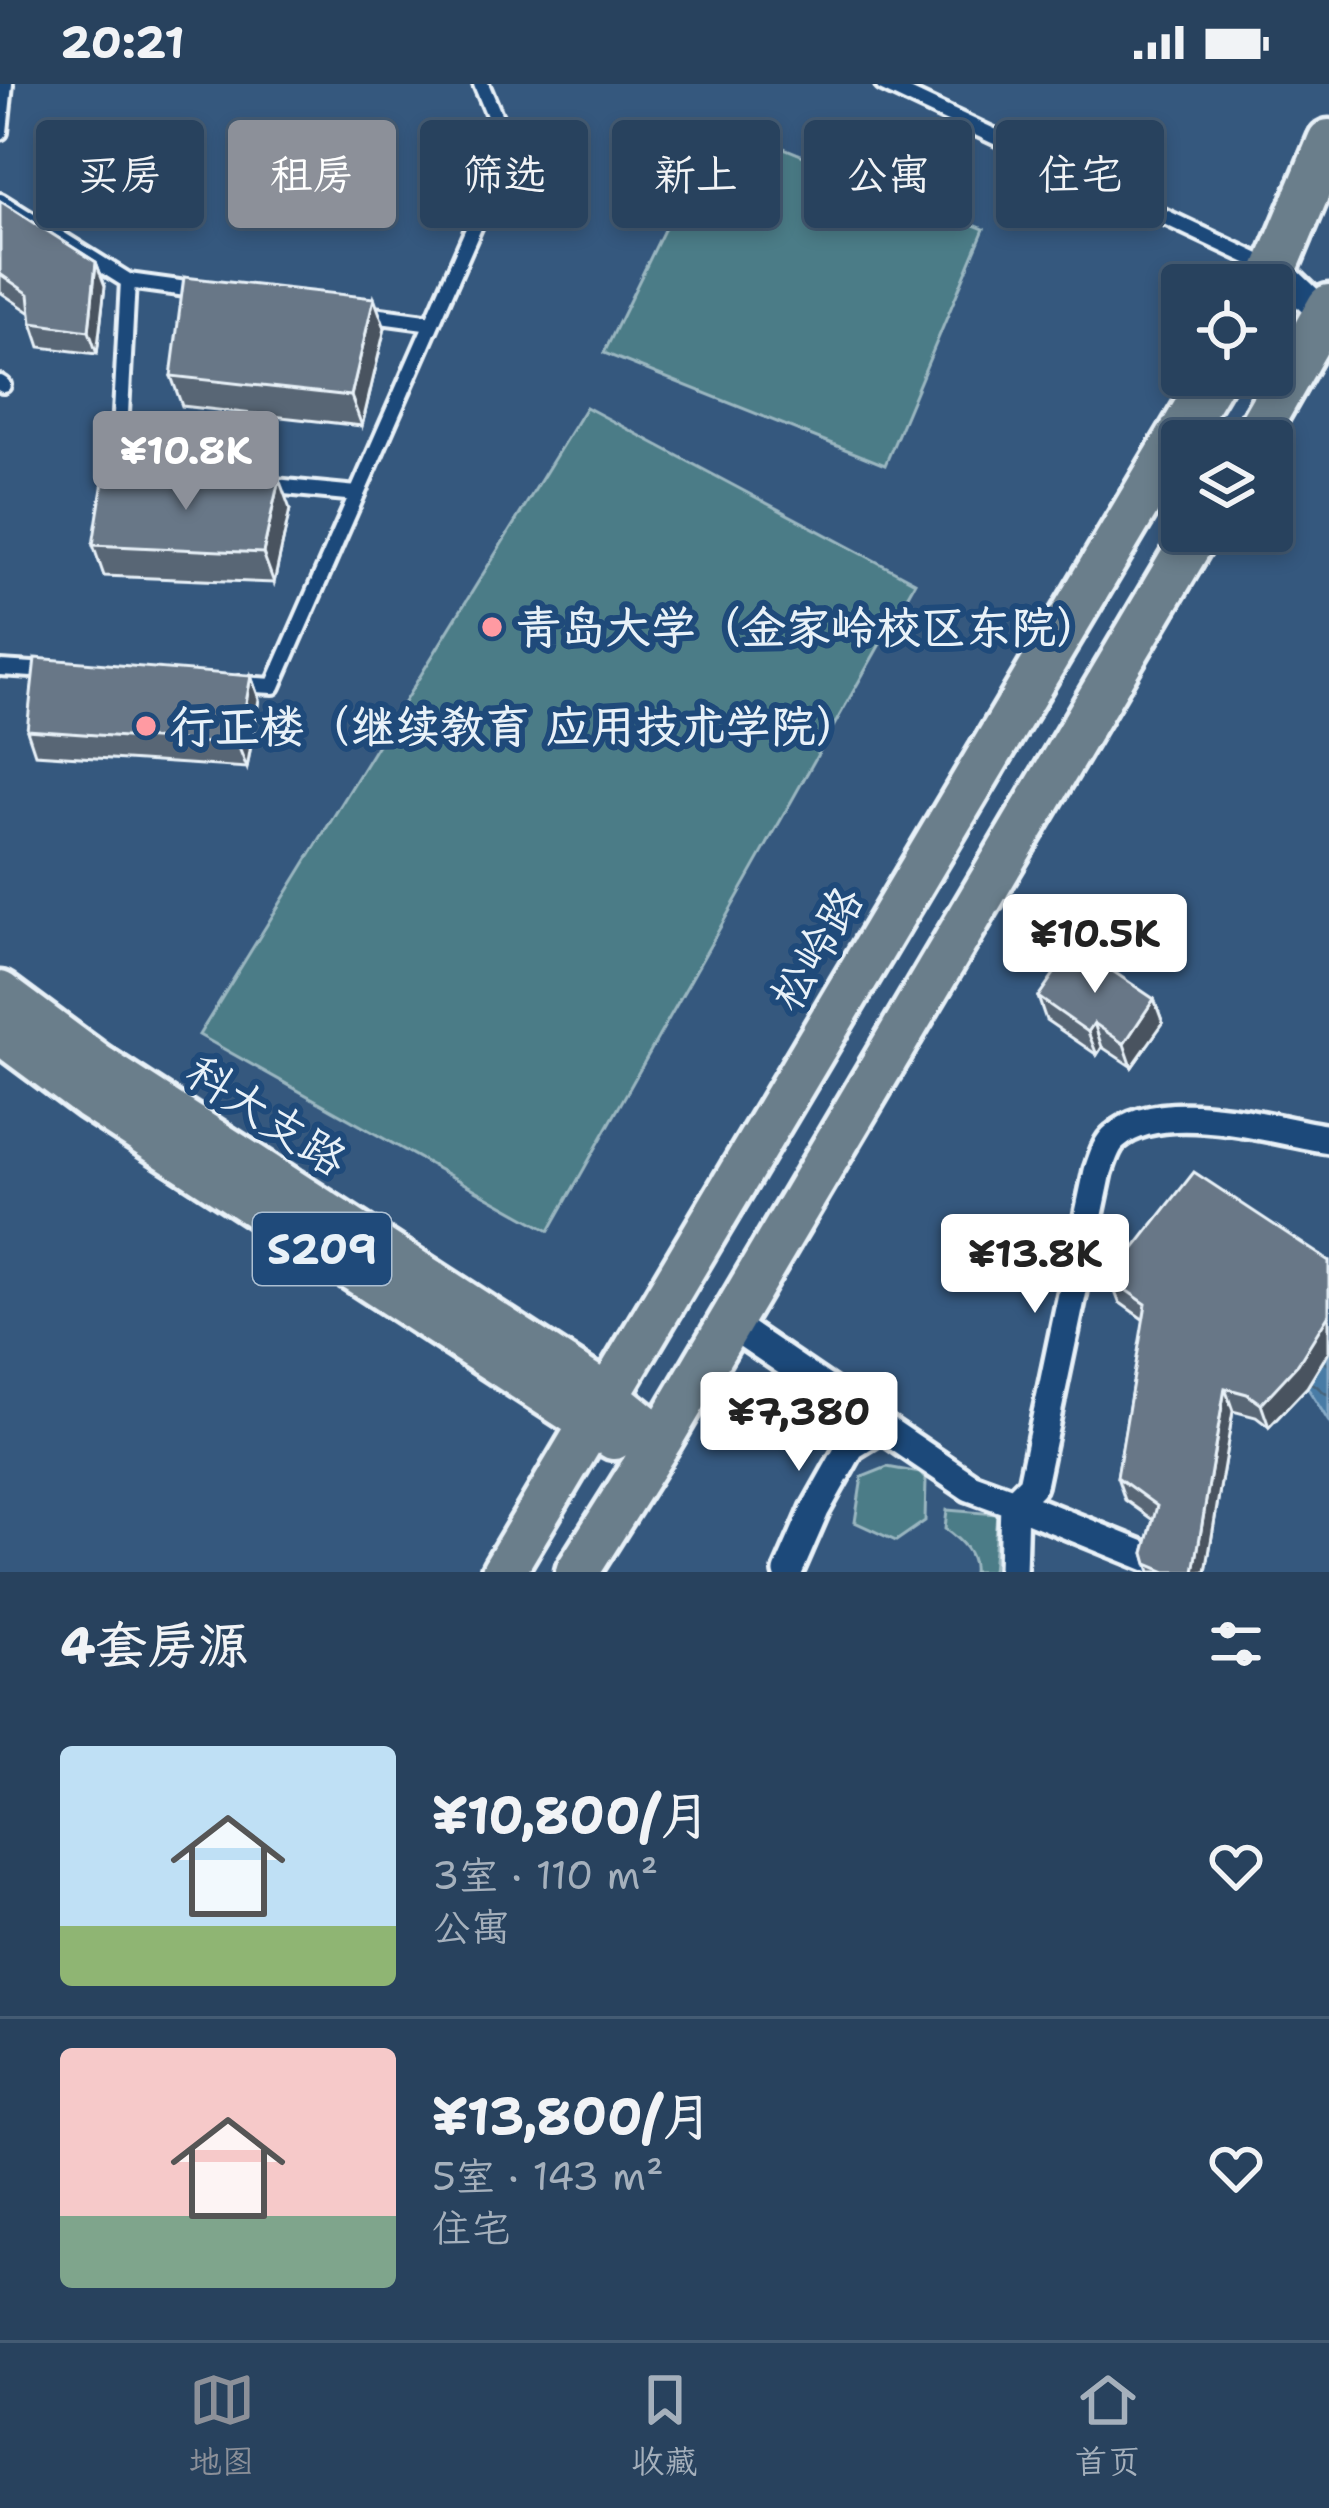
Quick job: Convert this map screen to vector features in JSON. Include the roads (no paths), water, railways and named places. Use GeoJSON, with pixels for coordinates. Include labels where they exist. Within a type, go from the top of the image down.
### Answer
{"type":"FeatureCollection","features":[{"type":"Feature","properties":{"kind":"main road"},"geometry":{"type":"LineString","coordinates":[[1279,264],[1329,141]]}},
{"type":"Feature","properties":{"kind":"main road"},"geometry":{"type":"LineString","coordinates":[[1265,420],[1328,314]]}},
{"type":"Feature","properties":{"kind":"main road","name":"松岭路"},"geometry":{"type":"LineString","coordinates":[[503,1572],[1203,396]]}},
{"type":"Feature","properties":{"kind":"main road"},"geometry":{"type":"LineString","coordinates":[[577,1572],[1186,552]]}},
{"type":"Feature","properties":{"kind":"main road","name":"科大支路"},"geometry":{"type":"LineString","coordinates":[[0,993],[654,1449]]}},
{"type":"Feature","properties":{"kind":"main road","name":"科大支路"},"geometry":{"type":"LineString","coordinates":[[0,1032],[88,1098],[601,1410]]}},
{"type":"Feature","properties":{"kind":"street"},"geometry":{"type":"LineString","coordinates":[[1293,291],[1328,314]]}},
{"type":"Feature","properties":{"kind":"street"},"geometry":{"type":"LineString","coordinates":[[1012,1572],[1014,1503],[1032,1485],[1098,1171],[1112,1139],[1143,1121],[1173,1115],[1329,1139]]}},
{"type":"Feature","properties":{"kind":"street"},"geometry":{"type":"LineString","coordinates":[[729,1323],[970,1487],[1157,1561]]}},
{"type":"Feature","properties":{"kind":"street"},"geometry":{"type":"LineString","coordinates":[[788,1572],[851,1446],[883,1427]]}},
{"type":"Feature","properties":{"kind":"lane"},"geometry":{"type":"LineString","coordinates":[[0,132],[5,84]]}},
{"type":"Feature","properties":{"kind":"lane"},"geometry":{"type":"LineString","coordinates":[[227,683],[273,686],[492,186],[497,122],[481,84]]}},
{"type":"Feature","properties":{"kind":"lane"},"geometry":{"type":"LineString","coordinates":[[883,84],[1245,264]]}},
{"type":"Feature","properties":{"kind":"lane"},"geometry":{"type":"LineString","coordinates":[[0,201],[128,281],[222,294]]}},
{"type":"Feature","properties":{"kind":"lane"},"geometry":{"type":"LineString","coordinates":[[128,281],[118,470],[214,480]]}},
{"type":"Feature","properties":{"kind":"lane"},"geometry":{"type":"LineString","coordinates":[[338,310],[432,323]]}},
{"type":"Feature","properties":{"kind":"lane"},"geometry":{"type":"LineString","coordinates":[[238,482],[357,494]]}},
{"type":"Feature","properties":{"kind":"lane"},"geometry":{"type":"LineString","coordinates":[[0,668],[68,672]]}},
{"type":"Feature","properties":{"kind":"water"},"geometry":{"type":"Polygon","coordinates":[[[1329,1351],[1329,1422],[1307,1387],[1329,1351]]]}},
{"type":"Feature","properties":{"kind":"place","name":"青岛大学（金家岭校区东院）"},"geometry":{"type":"Point","coordinates":[492,627]}},
{"type":"Feature","properties":{"kind":"place","name":"行正楼（继续教育 应用技术学院）"},"geometry":{"type":"Point","coordinates":[146,726]}}]}
